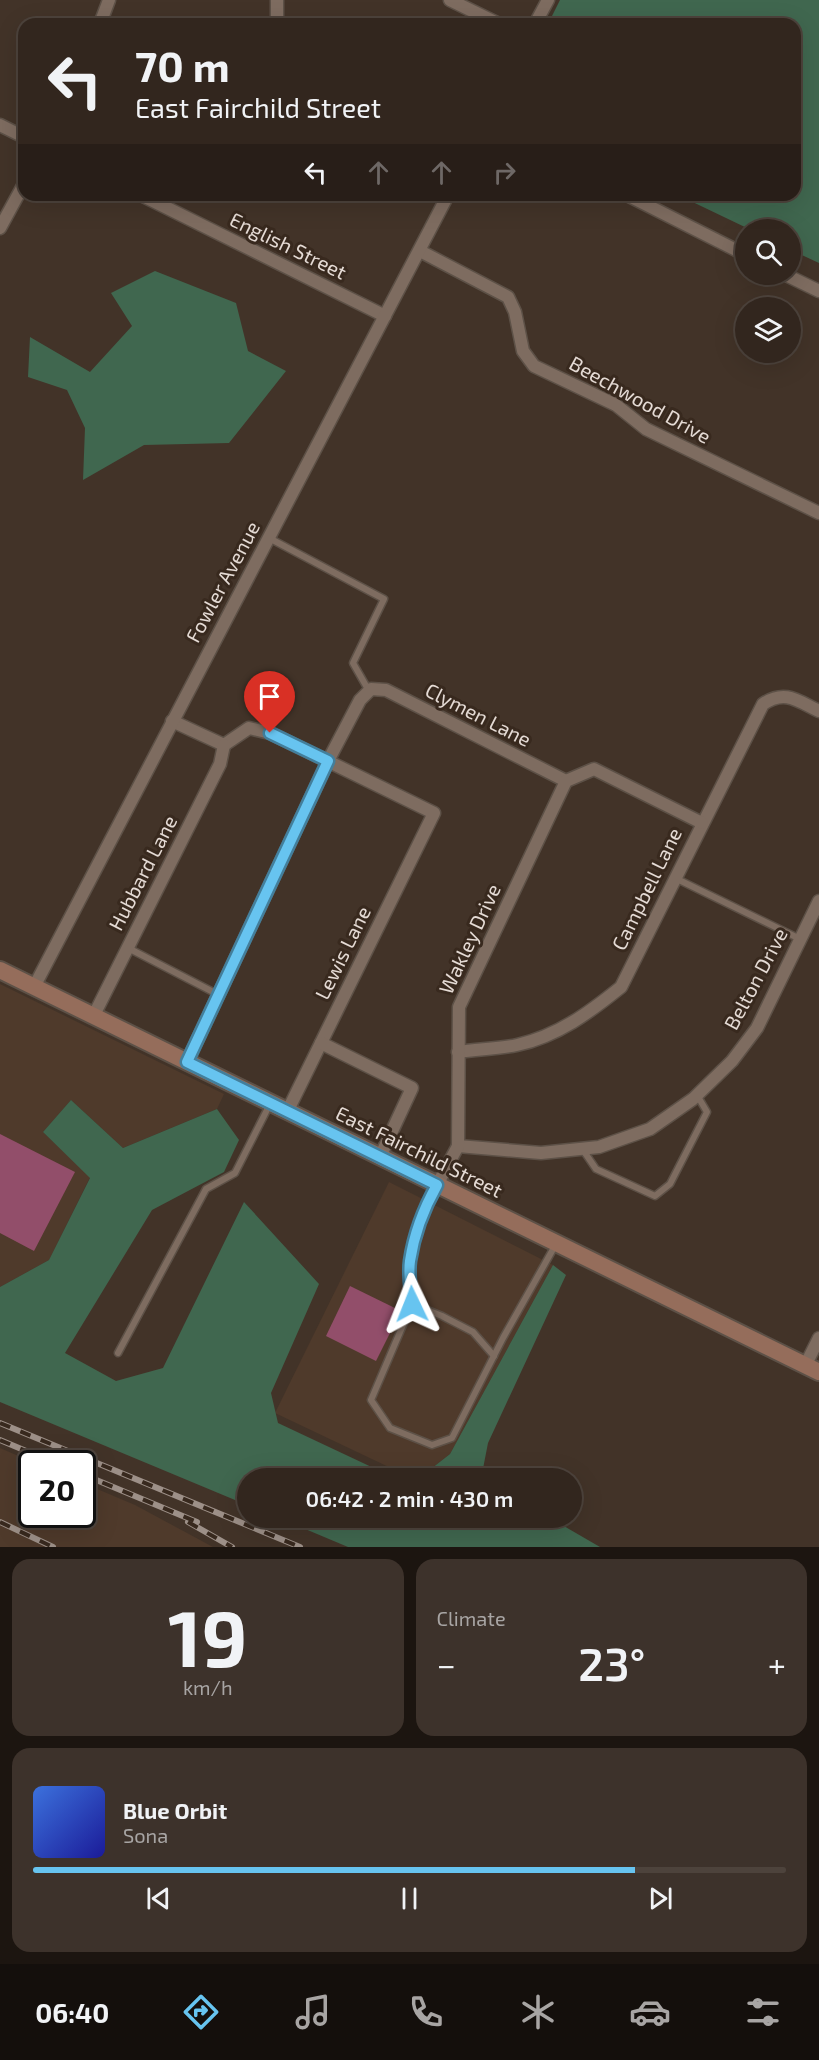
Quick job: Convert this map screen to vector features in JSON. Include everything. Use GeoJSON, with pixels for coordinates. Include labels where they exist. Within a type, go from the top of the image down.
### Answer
{"type":"FeatureCollection","features":[{"type":"Feature","properties":{"kind":"street"},"geometry":{"type":"LineString","coordinates":[[102,18],[109,0]]}},
{"type":"Feature","properties":{"kind":"street"},"geometry":{"type":"LineString","coordinates":[[277,0],[277,18]]}},
{"type":"Feature","properties":{"kind":"street"},"geometry":{"type":"LineString","coordinates":[[450,0],[487,18]]}},
{"type":"Feature","properties":{"kind":"street"},"geometry":{"type":"LineString","coordinates":[[538,18],[548,0]]}},
{"type":"Feature","properties":{"kind":"street"},"geometry":{"type":"LineString","coordinates":[[0,125],[18,134]]}},
{"type":"Feature","properties":{"kind":"street"},"geometry":{"type":"LineString","coordinates":[[0,228],[18,195]]}},
{"type":"Feature","properties":{"kind":"street","name":"English Street"},"geometry":{"type":"LineString","coordinates":[[153,201],[385,316]]}},
{"type":"Feature","properties":{"kind":"street","name":"Fowler Avenue"},"geometry":{"type":"LineString","coordinates":[[34,987],[445,201]]}},
{"type":"Feature","properties":{"kind":"street"},"geometry":{"type":"LineString","coordinates":[[639,201],[735,249]]}},
{"type":"Feature","properties":{"kind":"street","name":"Beechwood Drive"},"geometry":{"type":"LineString","coordinates":[[420,251],[508,297],[515,312],[523,351],[534,366],[616,405],[646,429],[819,513]]}},
{"type":"Feature","properties":{"kind":"street"},"geometry":{"type":"LineString","coordinates":[[801,282],[819,291]]}},
{"type":"Feature","properties":{"kind":"street"},"geometry":{"type":"LineString","coordinates":[[187,1062],[328,761],[360,700],[370,690]]}},
{"type":"Feature","properties":{"kind":"street","name":"Clymen Lane"},"geometry":{"type":"LineString","coordinates":[[370,690],[386,690],[566,781]]}},
{"type":"Feature","properties":{"kind":"street","name":"Campbell Lane"},"geometry":{"type":"LineString","coordinates":[[458,1052],[517,1045],[553,1033],[587,1015],[621,987],[763,704],[774,697],[791,697],[819,711]]}},
{"type":"Feature","properties":{"kind":"street"},"geometry":{"type":"LineString","coordinates":[[172,721],[224,745],[249,728],[270,733],[328,761]]}},
{"type":"Feature","properties":{"kind":"street","name":"Hubbard Lane"},"geometry":{"type":"LineString","coordinates":[[93,1017],[220,764],[224,745]]}},
{"type":"Feature","properties":{"kind":"street","name":"Lewis Lane"},"geometry":{"type":"LineString","coordinates":[[288,1110],[434,813],[328,761]]}},
{"type":"Feature","properties":{"kind":"street"},"geometry":{"type":"LineString","coordinates":[[566,781],[594,769],[702,823]]}},
{"type":"Feature","properties":{"kind":"street","name":"Wakley Drive"},"geometry":{"type":"LineString","coordinates":[[437,1185],[458,1146],[459,1007],[566,781]]}},
{"type":"Feature","properties":{"kind":"street","name":"Belton Drive"},"geometry":{"type":"LineString","coordinates":[[458,1146],[541,1153],[599,1147],[650,1129],[697,1095],[732,1060],[757,1028],[819,901]]}},
{"type":"Feature","properties":{"kind":"street","name":"East Fairchild Street"},"geometry":{"type":"LineString","coordinates":[[0,970],[812,1369]]}},
{"type":"Feature","properties":{"kind":"street"},"geometry":{"type":"LineString","coordinates":[[321,1043],[412,1088],[380,1156]]}},
{"type":"Feature","properties":{"kind":"street"},"geometry":{"type":"LineString","coordinates":[[812,1369],[819,1338]]}},
{"type":"Feature","properties":{"kind":"lane"},"geometry":{"type":"LineString","coordinates":[[269,537],[384,599],[353,663],[370,690]]}},
{"type":"Feature","properties":{"kind":"lane"},"geometry":{"type":"LineString","coordinates":[[675,878],[800,939]]}},
{"type":"Feature","properties":{"kind":"lane"},"geometry":{"type":"LineString","coordinates":[[127,948],[219,995]]}},
{"type":"Feature","properties":{"kind":"lane"},"geometry":{"type":"LineString","coordinates":[[583,1149],[596,1168],[655,1196],[670,1184],[707,1112],[697,1095]]}},
{"type":"Feature","properties":{"kind":"lane"},"geometry":{"type":"LineString","coordinates":[[118,1353],[206,1189],[235,1173],[271,1102]]}},
{"type":"Feature","properties":{"kind":"lane"},"geometry":{"type":"LineString","coordinates":[[437,1185],[419,1225],[410,1263],[412,1304],[371,1400],[390,1428],[432,1445],[452,1438],[556,1243]]}},
{"type":"Feature","properties":{"kind":"lane"},"geometry":{"type":"LineString","coordinates":[[412,1304],[473,1332],[494,1356]]}},
{"type":"Feature","properties":{"kind":"shaded area"},"geometry":{"type":"Polygon","coordinates":[[[0,984],[224,1094],[217,1109],[123,1148],[71,1100],[43,1132],[90,1177],[49,1260],[0,1287],[0,984]]]}},
{"type":"Feature","properties":{"kind":"shaded area"},"geometry":{"type":"Polygon","coordinates":[[[389,1182],[553,1265],[450,1454],[432,1468],[391,1468],[275,1413],[389,1182]]]}},
{"type":"Feature","properties":{"kind":"shaded area"},"geometry":{"type":"Polygon","coordinates":[[[0,1448],[18,1456],[18,1528],[96,1528],[96,1488],[135,1505],[213,1547],[0,1547],[0,1448]]]}},
{"type":"Feature","properties":{"kind":"green space"},"geometry":{"type":"Polygon","coordinates":[[[560,0],[819,0],[819,263],[801,255],[801,219],[735,219],[735,222],[691,201],[801,201],[801,18],[551,18],[560,0]]]}},
{"type":"Feature","properties":{"kind":"green space"},"geometry":{"type":"Polygon","coordinates":[[[155,271],[236,303],[248,351],[286,371],[229,443],[144,445],[83,480],[85,428],[67,390],[28,377],[30,337],[90,372],[132,326],[111,293],[155,271]]]}},
{"type":"Feature","properties":{"kind":"green space"},"geometry":{"type":"Polygon","coordinates":[[[71,1100],[123,1148],[217,1109],[239,1140],[224,1172],[152,1210],[65,1353],[116,1381],[163,1368],[244,1202],[319,1284],[271,1393],[278,1423],[374,1468],[237,1468],[237,1501],[0,1402],[0,1287],[49,1260],[90,1178],[43,1132],[71,1100]]]}},
{"type":"Feature","properties":{"kind":"green space"},"geometry":{"type":"Polygon","coordinates":[[[553,1265],[566,1275],[488,1443],[483,1468],[432,1468],[450,1454],[553,1265]]]}},
{"type":"Feature","properties":{"kind":"green space"},"geometry":{"type":"Polygon","coordinates":[[[303,1528],[567,1528],[600,1547],[348,1547],[303,1528]]]}},
{"type":"Feature","properties":{"kind":"building"},"geometry":{"type":"Polygon","coordinates":[[[0,1134],[75,1172],[34,1251],[0,1233],[0,1134]]]}},
{"type":"Feature","properties":{"kind":"building"},"geometry":{"type":"Polygon","coordinates":[[[350,1286],[401,1311],[376,1361],[326,1336],[350,1286]]]}},
{"type":"Feature","properties":{"kind":"railway"},"geometry":{"type":"LineString","coordinates":[[0,1423],[300,1547]]}},
{"type":"Feature","properties":{"kind":"railway"},"geometry":{"type":"LineString","coordinates":[[0,1440],[24,1450]]}},
{"type":"Feature","properties":{"kind":"railway"},"geometry":{"type":"LineString","coordinates":[[96,1480],[197,1522]]}},
{"type":"Feature","properties":{"kind":"railway"},"geometry":{"type":"LineString","coordinates":[[0,1522],[53,1547]]}},
{"type":"Feature","properties":{"kind":"railway"},"geometry":{"type":"LineString","coordinates":[[188,1522],[232,1547]]}},
{"type":"Feature","properties":{"kind":"route"},"geometry":{"type":"LineString","coordinates":[[270,733],[328,761],[187,1062],[437,1185],[419,1225],[410,1263],[412,1304]]}}]}
